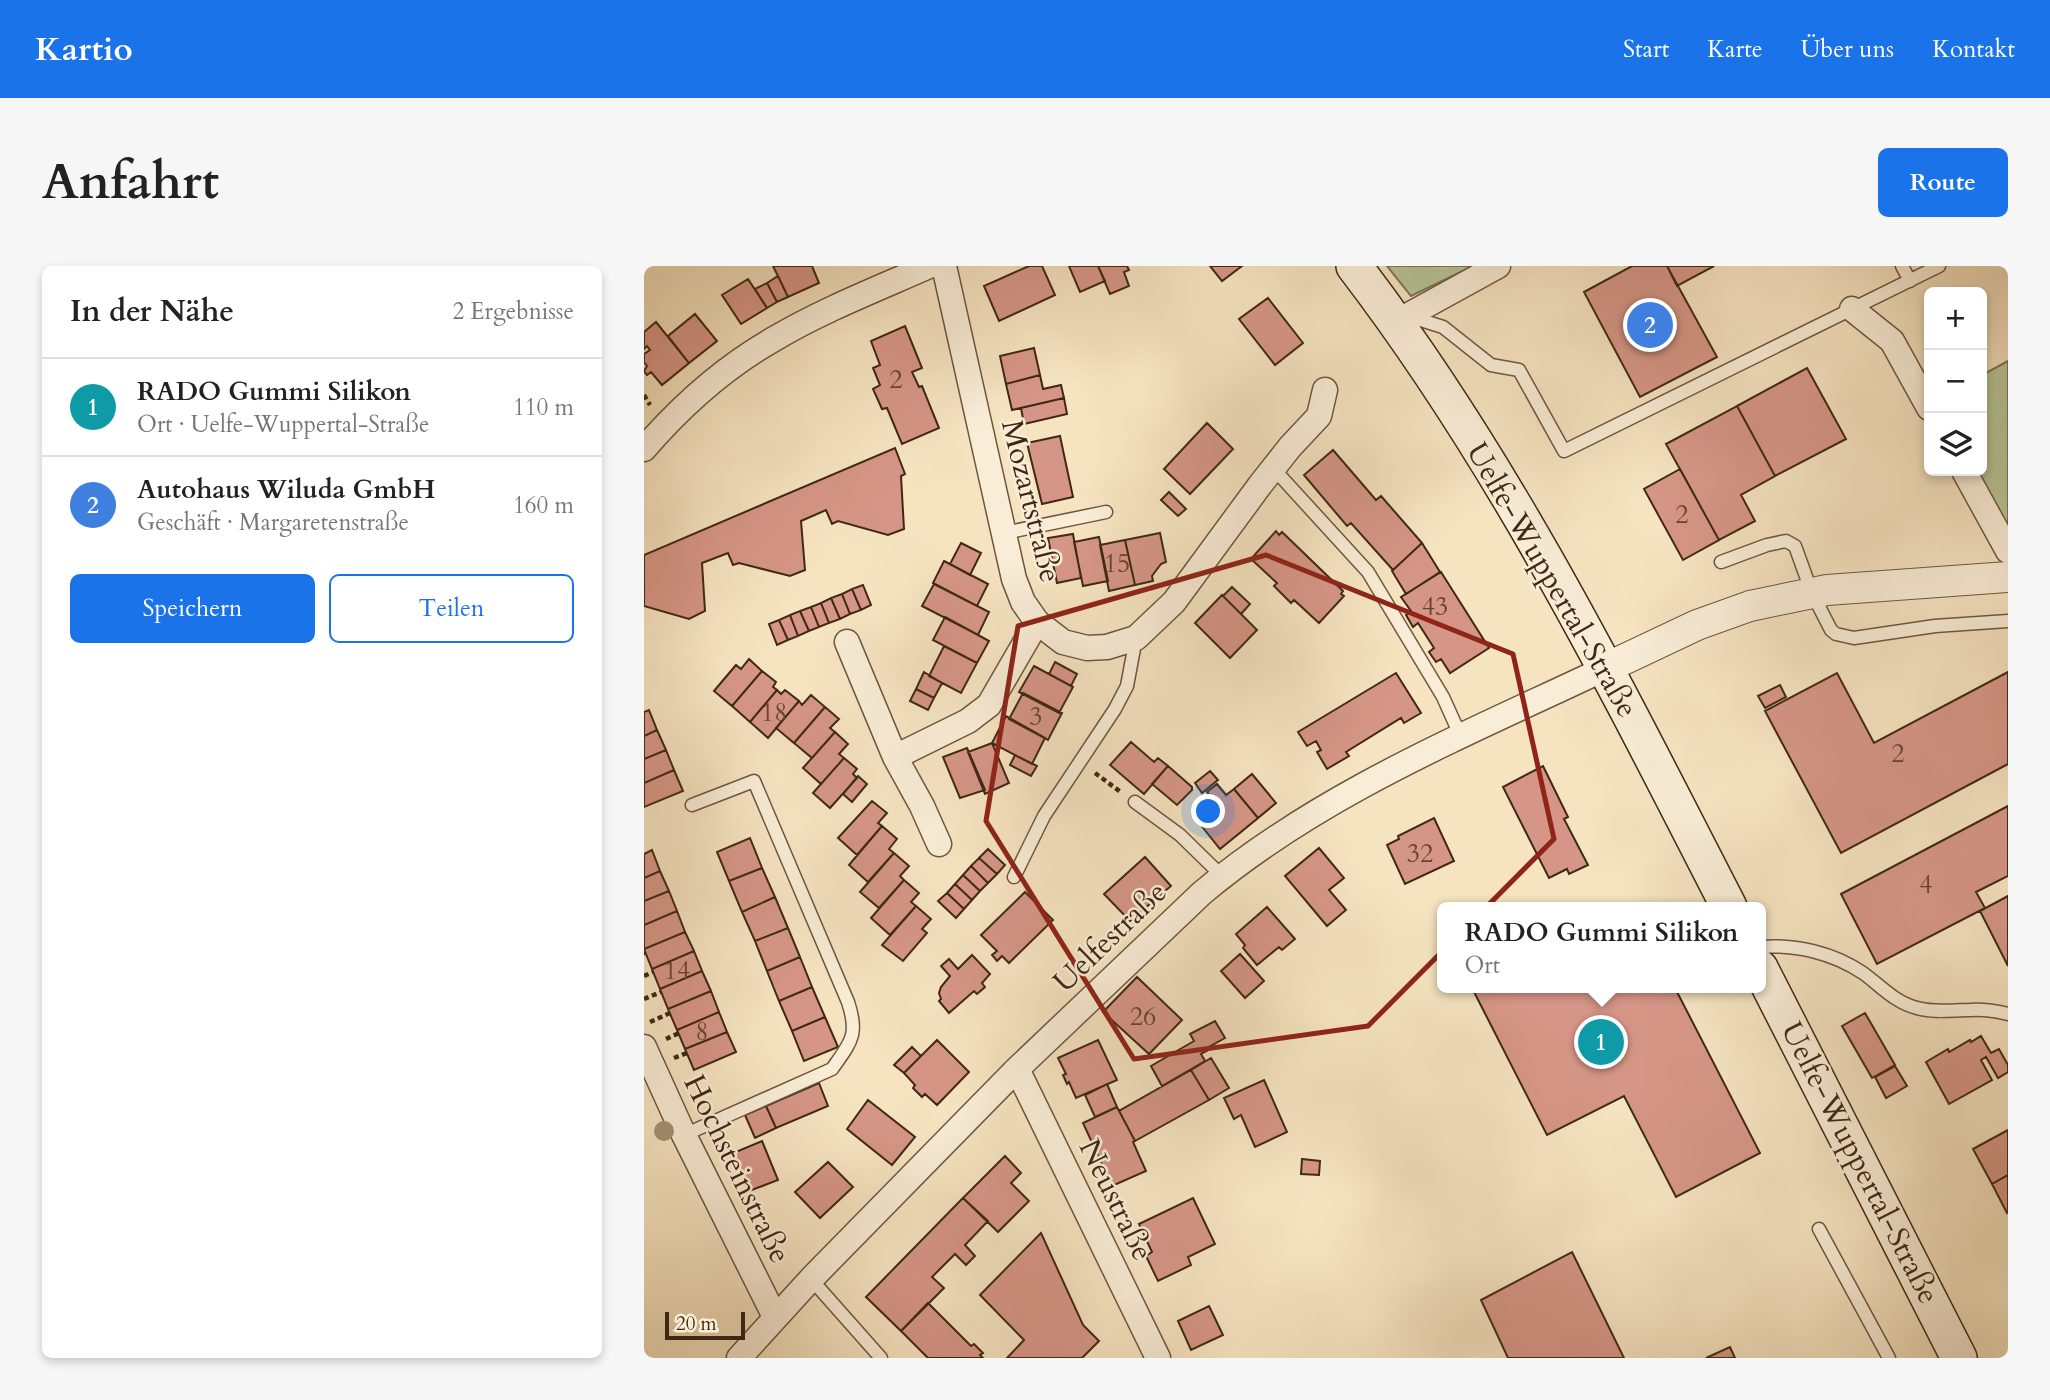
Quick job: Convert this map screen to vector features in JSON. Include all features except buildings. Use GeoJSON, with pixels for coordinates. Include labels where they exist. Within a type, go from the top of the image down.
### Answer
{"type":"FeatureCollection","features":[{"type":"Feature","properties":{"kind":"main road","name":"Uelfe-Wuppertal-Straße"},"geometry":{"type":"LineString","coordinates":[[1354,266],[1402,319],[1492,469],[1605,668],[1726,902]]}},
{"type":"Feature","properties":{"kind":"main road","name":"Uelfe-Wuppertal-Straße"},"geometry":{"type":"LineString","coordinates":[[1766,980],[1959,1358]]}},
{"type":"Feature","properties":{"kind":"street"},"geometry":{"type":"LineString","coordinates":[[644,449],[664,426],[735,364],[774,339],[840,305],[929,266]]}},
{"type":"Feature","properties":{"kind":"street","name":"Mozartstraße"},"geometry":{"type":"LineString","coordinates":[[944,266],[1014,579],[1023,602],[1037,622],[1063,642],[1087,648],[1107,647],[1136,638],[1154,623],[1174,602],[1273,468],[1319,416],[1325,390]]}},
{"type":"Feature","properties":{"kind":"street"},"geometry":{"type":"LineString","coordinates":[[1402,319],[1498,266]]}},
{"type":"Feature","properties":{"kind":"street"},"geometry":{"type":"LineString","coordinates":[[1852,309],[1892,341],[1924,399]]}},
{"type":"Feature","properties":{"kind":"street"},"geometry":{"type":"LineString","coordinates":[[1967,476],[2008,551]]}},
{"type":"Feature","properties":{"kind":"street"},"geometry":{"type":"LineString","coordinates":[[1605,668],[1708,621],[1750,606],[1828,590],[2008,577]]}},
{"type":"Feature","properties":{"kind":"street"},"geometry":{"type":"LineString","coordinates":[[895,757],[968,721],[989,705],[1037,622]]}},
{"type":"Feature","properties":{"kind":"street"},"geometry":{"type":"LineString","coordinates":[[847,642],[895,757],[939,844]]}},
{"type":"Feature","properties":{"kind":"street","name":"Uelfestraße"},"geometry":{"type":"LineString","coordinates":[[739,1358],[811,1279],[1017,1069],[1222,876],[1324,807],[1406,763],[1605,668]]}},
{"type":"Feature","properties":{"kind":"street","name":"Hochsteinstraße"},"geometry":{"type":"LineString","coordinates":[[644,1047],[650,1077],[684,1135],[775,1317]]}},
{"type":"Feature","properties":{"kind":"street","name":"Neustraße"},"geometry":{"type":"LineString","coordinates":[[1017,1069],[1158,1358]]}},
{"type":"Feature","properties":{"kind":"lane"},"geometry":{"type":"LineString","coordinates":[[1902,266],[1910,281]]}},
{"type":"Feature","properties":{"kind":"lane"},"geometry":{"type":"LineString","coordinates":[[1402,319],[1443,327],[1491,365],[1520,370],[1564,452],[1939,266]]}},
{"type":"Feature","properties":{"kind":"lane"},"geometry":{"type":"LineString","coordinates":[[1273,468],[1368,572],[1443,697],[1461,737]]}},
{"type":"Feature","properties":{"kind":"lane"},"geometry":{"type":"LineString","coordinates":[[1004,533],[1106,512]]}},
{"type":"Feature","properties":{"kind":"lane"},"geometry":{"type":"LineString","coordinates":[[1721,562],[1767,545],[1786,541],[1795,546],[1812,593],[1831,630],[1836,634],[1854,638],[1935,626],[2008,621]]}},
{"type":"Feature","properties":{"kind":"lane"},"geometry":{"type":"LineString","coordinates":[[1014,877],[1044,816],[1115,709],[1127,686],[1136,638]]}},
{"type":"Feature","properties":{"kind":"lane"},"geometry":{"type":"LineString","coordinates":[[684,1135],[832,1069],[847,1046],[855,1027],[848,1002],[754,781],[692,805]]}},
{"type":"Feature","properties":{"kind":"lane"},"geometry":{"type":"LineString","coordinates":[[1135,802],[1180,835],[1222,876]]}},
{"type":"Feature","properties":{"kind":"lane"},"geometry":{"type":"LineString","coordinates":[[1766,947],[1819,952],[1839,959],[1862,973],[1895,1000],[1918,1009],[1974,1010],[2008,1014]]}},
{"type":"Feature","properties":{"kind":"lane"},"geometry":{"type":"LineString","coordinates":[[1819,1228],[1889,1358]]}},
{"type":"Feature","properties":{"kind":"lane"},"geometry":{"type":"LineString","coordinates":[[811,1279],[881,1358]]}},
{"type":"Feature","properties":{"kind":"path"},"geometry":{"type":"LineString","coordinates":[[1081,762],[1135,802]]}},
{"type":"Feature","properties":{"kind":"path"},"geometry":{"type":"LineString","coordinates":[[644,976],[653,972]]}},
{"type":"Feature","properties":{"kind":"path"},"geometry":{"type":"LineString","coordinates":[[644,999],[661,992]]}},
{"type":"Feature","properties":{"kind":"path"},"geometry":{"type":"LineString","coordinates":[[650,1022],[670,1013]]}},
{"type":"Feature","properties":{"kind":"highlighted area"},"geometry":{"type":"Polygon","coordinates":[[[1266,555],[1513,654],[1554,839],[1368,1026],[1134,1059],[986,821],[1018,626],[1266,555]]]}},
{"type":"Feature","properties":{"kind":"green space"},"geometry":{"type":"Polygon","coordinates":[[[1387,266],[1473,266],[1411,296],[1387,266]]]}},
{"type":"Feature","properties":{"kind":"green space"},"geometry":{"type":"Polygon","coordinates":[[[2008,361],[2008,531],[1979,476],[1987,476],[1987,372],[2008,361]]]}},
{"type":"Feature","properties":{"kind":"place","name":"Autohaus Wiluda GmbH"},"geometry":{"type":"Point","coordinates":[1650,325]}},
{"type":"Feature","properties":{"kind":"place","name":"RADO Gummi Silikon"},"geometry":{"type":"Point","coordinates":[1601,1042]}}]}
